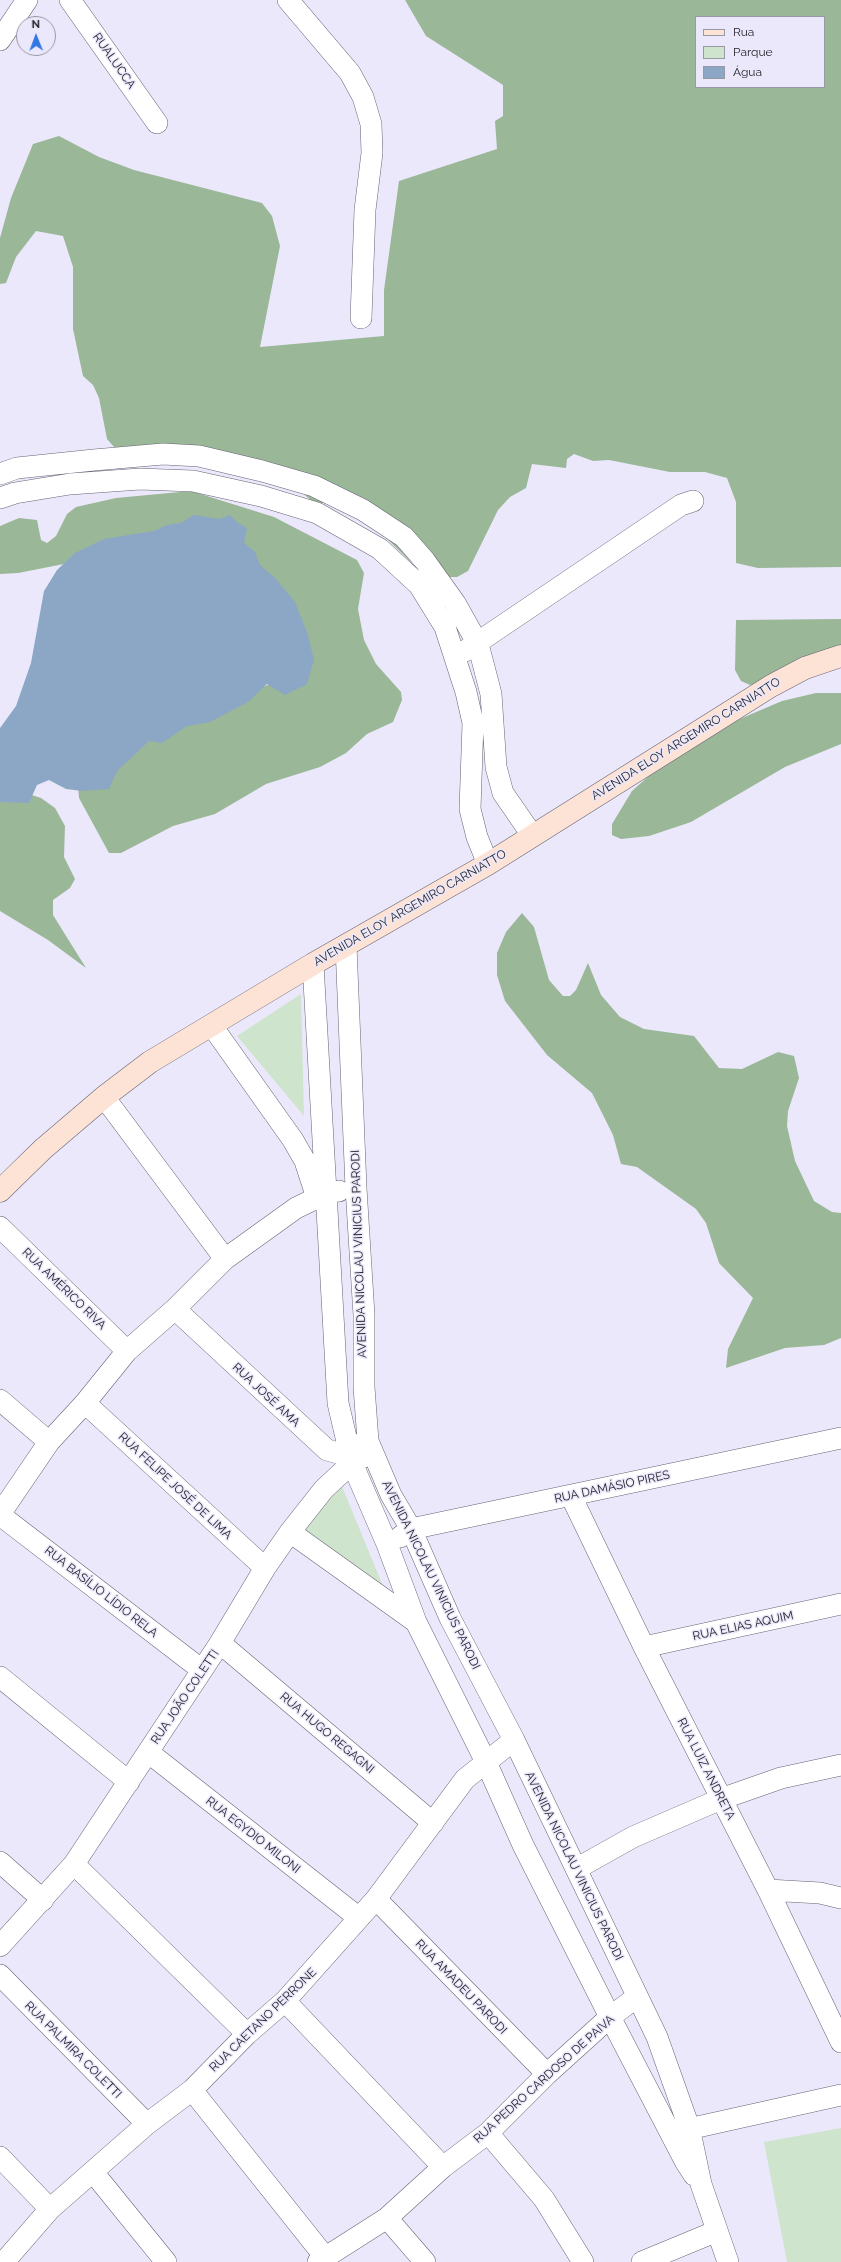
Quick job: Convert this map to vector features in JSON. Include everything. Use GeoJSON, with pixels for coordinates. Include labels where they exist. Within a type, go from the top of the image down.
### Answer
{"type":"FeatureCollection","features":[{"type":"Feature","properties":{"kind":"street"},"geometry":{"type":"LineString","coordinates":[[0,40],[27,0]]}},
{"type":"Feature","properties":{"kind":"street","name":"RUALUCCA"},"geometry":{"type":"LineString","coordinates":[[70,0],[157,123]]}},
{"type":"Feature","properties":{"kind":"street"},"geometry":{"type":"LineString","coordinates":[[288,0],[350,73],[363,97],[371,124],[372,153],[365,210],[361,318]]}},
{"type":"Feature","properties":{"kind":"street"},"geometry":{"type":"LineString","coordinates":[[0,474],[17,468],[162,454],[200,456],[262,470],[314,486],[363,510],[404,537],[425,560],[455,603],[478,644],[491,694],[496,767],[501,786],[503,792],[532,835]]}},
{"type":"Feature","properties":{"kind":"street"},"geometry":{"type":"LineString","coordinates":[[0,498],[15,493],[70,484],[140,479],[193,481],[262,496],[317,513],[380,549],[419,586],[445,627],[466,692],[473,723],[470,809],[477,837],[488,864]]}},
{"type":"Feature","properties":{"kind":"street"},"geometry":{"type":"LineString","coordinates":[[455,657],[478,644],[681,505],[693,501]]}},
{"type":"Feature","properties":{"kind":"street","name":"AVENIDA ELOY ARGEMIRO CARNIATTO"},"geometry":{"type":"LineString","coordinates":[[0,1191],[43,1149],[104,1097],[150,1062],[313,964],[488,864],[771,686],[806,668],[841,656]]}},
{"type":"Feature","properties":{"kind":"street","name":"AVENIDA NICOLAU VINICIUS PARODI"},"geometry":{"type":"LineString","coordinates":[[346,946],[356,1188],[364,1315],[364,1387],[370,1446],[391,1495],[412,1530],[450,1618],[514,1740],[657,2037],[680,2130],[701,2184],[728,2262]]}},
{"type":"Feature","properties":{"kind":"street","name":"AVENIDA NICOLAU VINICIUS PARODI"},"geometry":{"type":"LineString","coordinates":[[313,964],[322,1196],[338,1403],[350,1456],[387,1544],[416,1622],[486,1762],[523,1845],[610,2017],[680,2130]]}},
{"type":"Feature","properties":{"kind":"street"},"geometry":{"type":"LineString","coordinates":[[212,1026],[292,1140],[322,1196]]}},
{"type":"Feature","properties":{"kind":"street"},"geometry":{"type":"LineString","coordinates":[[104,1097],[225,1259]]}},
{"type":"Feature","properties":{"kind":"street"},"geometry":{"type":"LineString","coordinates":[[0,1514],[49,1442],[85,1403],[127,1350],[175,1309],[225,1259],[281,1218],[322,1196],[356,1188]]}},
{"type":"Feature","properties":{"kind":"street","name":"RUA AMÉRICO RIVA"},"geometry":{"type":"LineString","coordinates":[[0,1227],[127,1350]]}},
{"type":"Feature","properties":{"kind":"street","name":"RUA JOSÉ AMA"},"geometry":{"type":"LineString","coordinates":[[175,1309],[327,1450],[350,1456]]}},
{"type":"Feature","properties":{"kind":"street"},"geometry":{"type":"LineString","coordinates":[[0,1400],[49,1442]]}},
{"type":"Feature","properties":{"kind":"street","name":"RUA FELIPE JOSÉ DE LIMA"},"geometry":{"type":"LineString","coordinates":[[85,1403],[265,1568]]}},
{"type":"Feature","properties":{"kind":"street","name":"RUA DAMÁSIO PIRES"},"geometry":{"type":"LineString","coordinates":[[387,1544],[412,1530],[841,1438]]}},
{"type":"Feature","properties":{"kind":"street","name":"RUA JOÃO COLETTI"},"geometry":{"type":"LineString","coordinates":[[0,1946],[74,1864],[220,1643],[265,1568],[290,1532],[350,1456],[370,1446]]}},
{"type":"Feature","properties":{"kind":"street","name":"RUA LUIZ ANDRETA"},"geometry":{"type":"LineString","coordinates":[[571,1496],[644,1648],[768,1890],[841,2042]]}},
{"type":"Feature","properties":{"kind":"street","name":"RUA BASÍLIO LÍDIO RELA"},"geometry":{"type":"LineString","coordinates":[[0,1514],[202,1670]]}},
{"type":"Feature","properties":{"kind":"street"},"geometry":{"type":"LineString","coordinates":[[290,1532],[416,1622]]}},
{"type":"Feature","properties":{"kind":"street","name":"RUA ELIAS AQUIM"},"geometry":{"type":"LineString","coordinates":[[644,1648],[841,1604]]}},
{"type":"Feature","properties":{"kind":"street","name":"RUA HUGO REGAGNI"},"geometry":{"type":"LineString","coordinates":[[220,1643],[434,1823]]}},
{"type":"Feature","properties":{"kind":"street"},"geometry":{"type":"LineString","coordinates":[[0,1677],[129,1782]]}},
{"type":"Feature","properties":{"kind":"street","name":"RUA CAETANO PERRONE"},"geometry":{"type":"LineString","coordinates":[[4,2262],[50,2209],[147,2124],[192,2090],[247,2034],[285,2001],[320,1965],[376,1899],[434,1823],[465,1779],[514,1740]]}},
{"type":"Feature","properties":{"kind":"street","name":"RUA EGYDIO MILONI"},"geometry":{"type":"LineString","coordinates":[[148,1752],[359,1918]]}},
{"type":"Feature","properties":{"kind":"street"},"geometry":{"type":"LineString","coordinates":[[576,1869],[633,1836],[721,1798],[781,1778],[841,1765]]}},
{"type":"Feature","properties":{"kind":"street"},"geometry":{"type":"LineString","coordinates":[[0,1862],[43,1900]]}},
{"type":"Feature","properties":{"kind":"street"},"geometry":{"type":"LineString","coordinates":[[74,1864],[247,2034]]}},
{"type":"Feature","properties":{"kind":"street"},"geometry":{"type":"LineString","coordinates":[[768,1890],[820,1893],[841,1898]]}},
{"type":"Feature","properties":{"kind":"street","name":"RUA AMADEU PARODI"},"geometry":{"type":"LineString","coordinates":[[376,1899],[547,2074]]}},
{"type":"Feature","properties":{"kind":"street","name":"RUA PALMIRA COLETTI"},"geometry":{"type":"LineString","coordinates":[[0,1975],[147,2124]]}},
{"type":"Feature","properties":{"kind":"street","name":"RUA PEDRO CARDOSO DE PAIVA"},"geometry":{"type":"LineString","coordinates":[[321,2259],[387,2218],[443,2167],[488,2133],[547,2074],[610,2017],[637,1997]]}},
{"type":"Feature","properties":{"kind":"street"},"geometry":{"type":"LineString","coordinates":[[285,2001],[443,2167]]}},
{"type":"Feature","properties":{"kind":"street"},"geometry":{"type":"LineString","coordinates":[[192,2090],[321,2259]]}},
{"type":"Feature","properties":{"kind":"street"},"geometry":{"type":"LineString","coordinates":[[680,2130],[841,2095]]}},
{"type":"Feature","properties":{"kind":"street"},"geometry":{"type":"LineString","coordinates":[[488,2133],[544,2199],[583,2262]]}},
{"type":"Feature","properties":{"kind":"street"},"geometry":{"type":"LineString","coordinates":[[0,2157],[50,2209]]}},
{"type":"Feature","properties":{"kind":"street"},"geometry":{"type":"LineString","coordinates":[[93,2172],[166,2262]]}},
{"type":"Feature","properties":{"kind":"street"},"geometry":{"type":"LineString","coordinates":[[387,2218],[425,2262]]}},
{"type":"Feature","properties":{"kind":"street"},"geometry":{"type":"LineString","coordinates":[[642,2262],[717,2232]]}},
{"type":"Feature","properties":{"kind":"green space"},"geometry":{"type":"Polygon","coordinates":[[[405,0],[841,0],[841,567],[758,568],[736,563],[736,502],[727,478],[705,472],[670,472],[609,460],[593,461],[574,454],[567,459],[566,468],[532,464],[526,488],[510,497],[498,510],[468,571],[457,577],[441,577],[411,562],[350,503],[314,503],[282,475],[122,456],[107,439],[99,398],[93,385],[83,376],[73,329],[73,267],[63,236],[36,231],[16,257],[6,283],[0,284],[0,238],[11,198],[33,144],[59,136],[99,157],[134,170],[262,203],[272,216],[280,246],[260,347],[384,336],[384,290],[399,181],[497,149],[495,121],[503,116],[503,85],[426,36],[405,0]]]}},
{"type":"Feature","properties":{"kind":"green space"},"geometry":{"type":"Polygon","coordinates":[[[191,491],[274,517],[357,560],[364,573],[358,609],[364,640],[376,664],[401,692],[402,700],[393,722],[367,734],[346,753],[320,767],[266,784],[215,814],[173,826],[121,853],[109,853],[79,798],[78,785],[82,775],[238,696],[276,682],[69,563],[18,573],[0,574],[0,526],[19,518],[37,520],[41,540],[47,543],[56,536],[67,514],[76,507],[116,498],[191,491]]]}},
{"type":"Feature","properties":{"kind":"green space"},"geometry":{"type":"Polygon","coordinates":[[[841,619],[841,653],[783,677],[750,685],[741,681],[735,670],[736,620],[841,619]]]}},
{"type":"Feature","properties":{"kind":"green space"},"geometry":{"type":"Polygon","coordinates":[[[816,693],[841,693],[841,744],[785,767],[691,822],[649,836],[621,839],[612,835],[612,824],[632,791],[669,758],[707,733],[782,701],[816,693]]]}},
{"type":"Feature","properties":{"kind":"green space"},"geometry":{"type":"Polygon","coordinates":[[[22,792],[41,798],[55,808],[65,826],[64,857],[75,879],[70,888],[53,900],[53,915],[86,968],[48,940],[0,911],[0,801],[22,792]]]}},
{"type":"Feature","properties":{"kind":"green space"},"geometry":{"type":"Polygon","coordinates":[[[522,913],[534,927],[549,980],[563,996],[570,996],[576,990],[588,963],[601,995],[620,1017],[644,1029],[694,1036],[719,1068],[742,1069],[778,1052],[794,1056],[799,1078],[788,1111],[787,1126],[795,1161],[814,1201],[832,1212],[841,1213],[841,1338],[824,1345],[785,1348],[726,1368],[728,1349],[753,1298],[719,1263],[706,1223],[696,1209],[637,1167],[621,1164],[613,1135],[592,1093],[547,1055],[505,1001],[497,975],[497,953],[506,932],[522,913]]]}},
{"type":"Feature","properties":{"kind":"green space"},"geometry":{"type":"Polygon","coordinates":[[[301,994],[304,1116],[237,1036],[301,994]]]}},
{"type":"Feature","properties":{"kind":"green space"},"geometry":{"type":"Polygon","coordinates":[[[341,1484],[383,1586],[303,1530],[341,1484]]]}},
{"type":"Feature","properties":{"kind":"green space"},"geometry":{"type":"Polygon","coordinates":[[[841,2128],[841,2262],[787,2262],[764,2142],[841,2128]]]}},
{"type":"Feature","properties":{"kind":"water"},"geometry":{"type":"Polygon","coordinates":[[[194,515],[220,519],[230,515],[238,523],[247,528],[244,543],[255,552],[260,565],[275,578],[295,602],[307,632],[314,660],[307,684],[285,695],[267,684],[248,702],[210,722],[187,726],[162,743],[149,741],[117,771],[109,789],[82,791],[66,789],[49,780],[37,785],[29,803],[0,802],[0,728],[16,706],[31,663],[44,591],[57,570],[75,553],[104,539],[154,531],[167,525],[181,523],[194,515]]]}}]}
